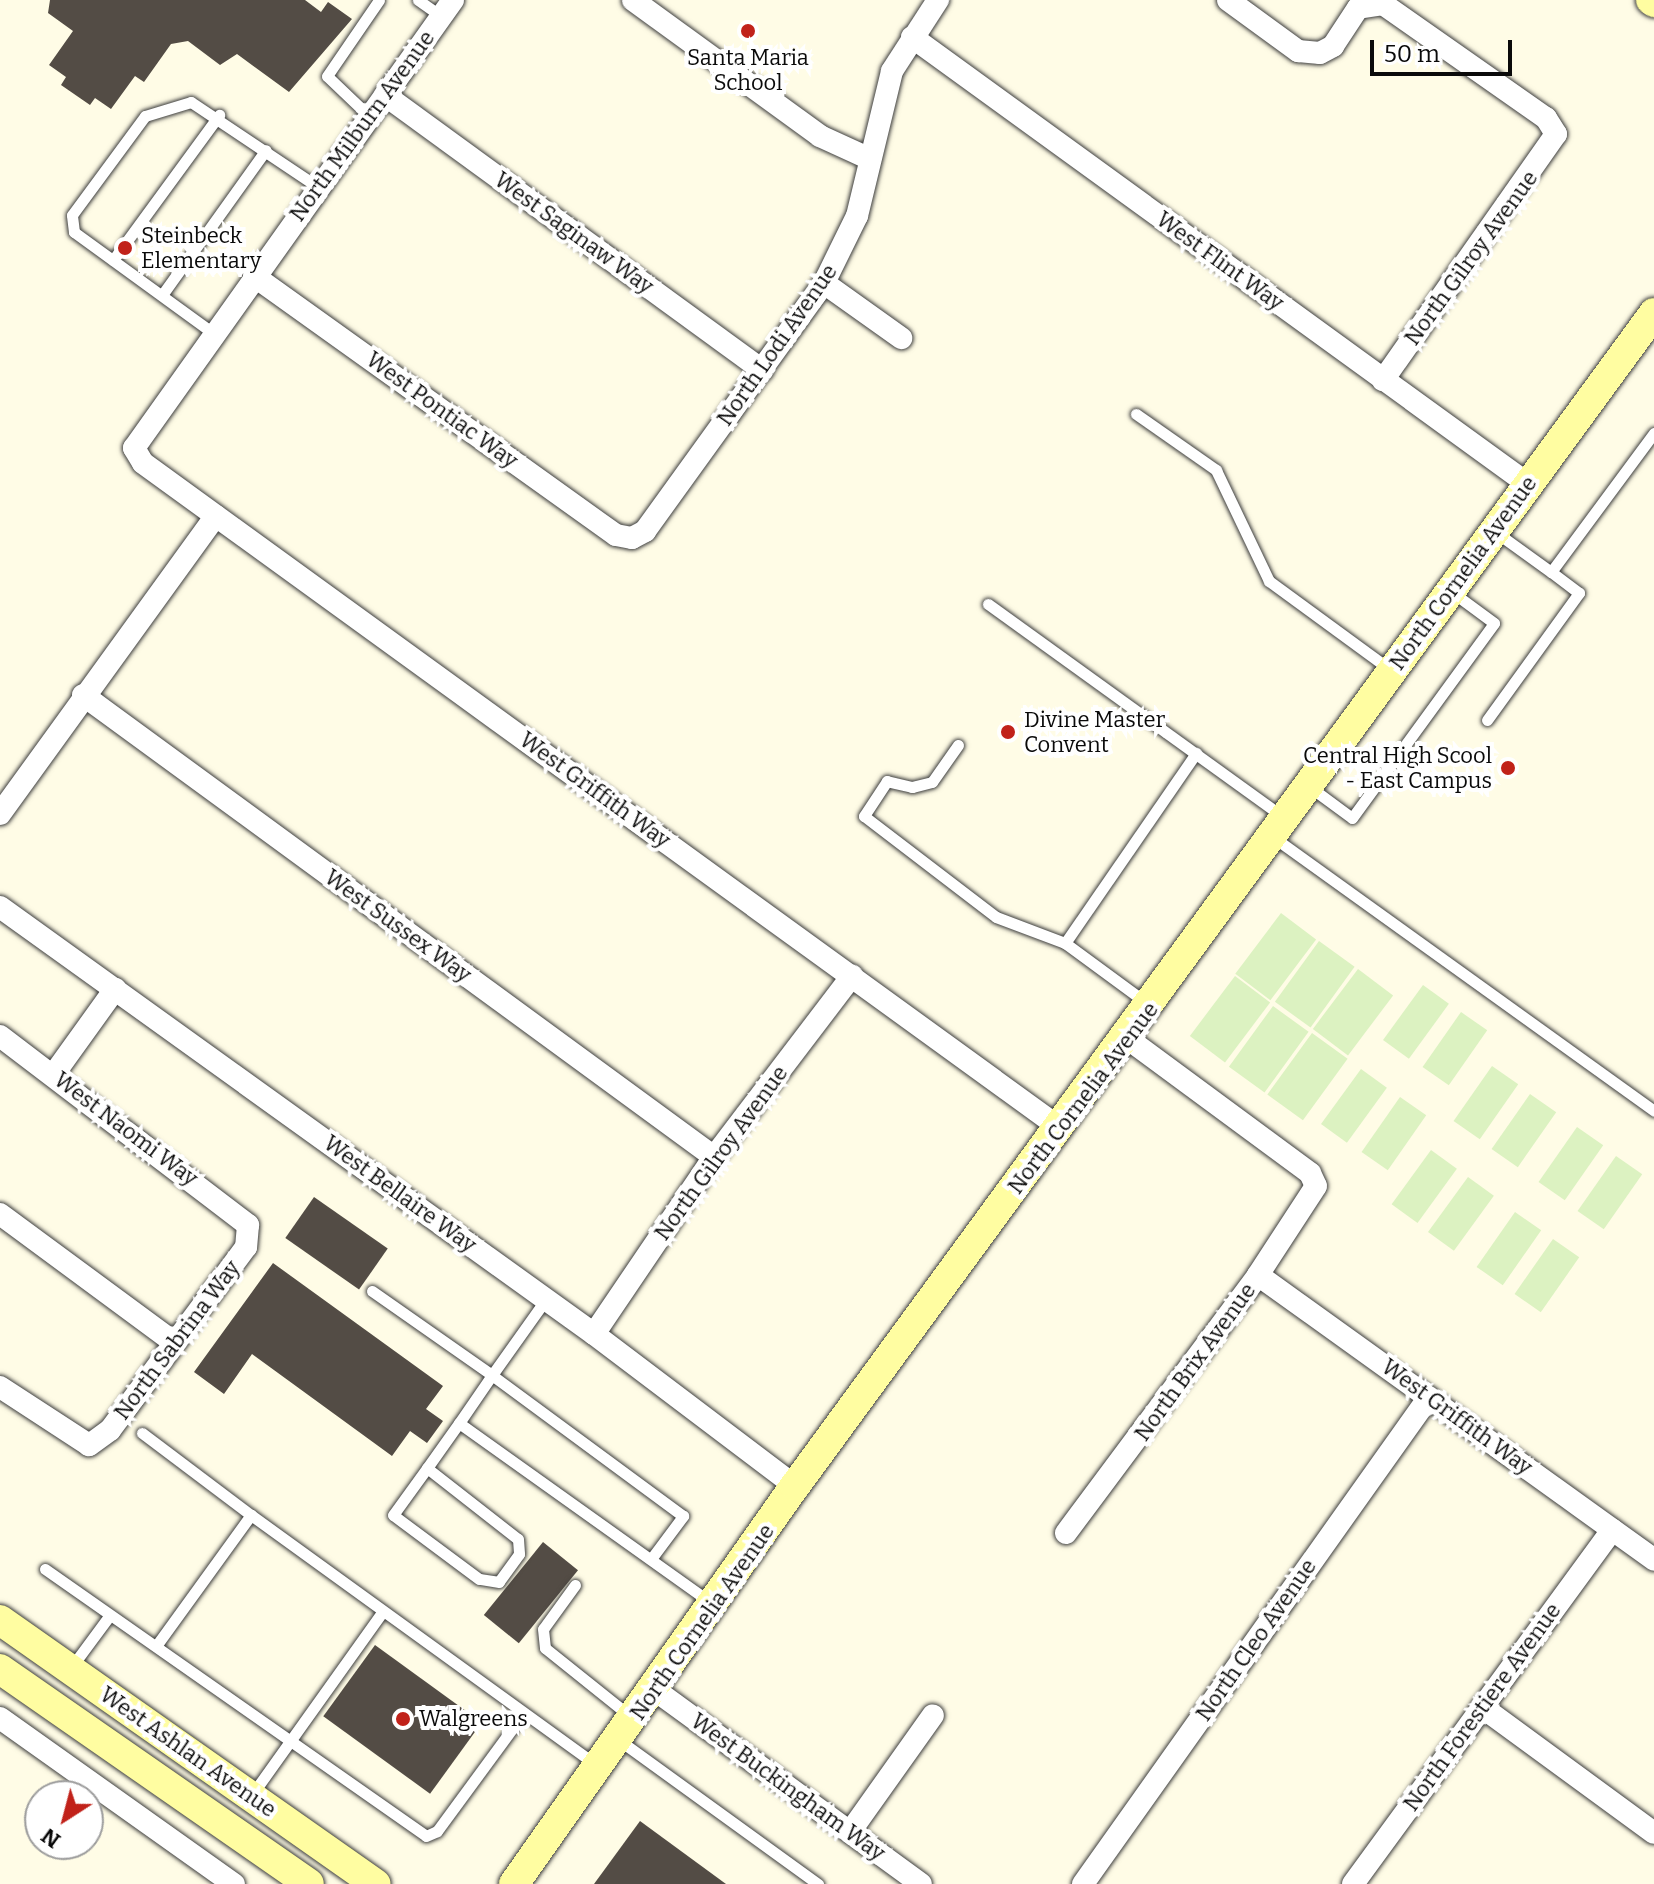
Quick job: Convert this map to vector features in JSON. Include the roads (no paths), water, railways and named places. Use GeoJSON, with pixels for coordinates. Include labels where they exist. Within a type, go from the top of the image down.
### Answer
{"type":"FeatureCollection","features":[{"type":"Feature","properties":{"kind":"street"},"geometry":{"type":"LineString","coordinates":[[633,0],[820,136],[870,159]]}},
{"type":"Feature","properties":{"kind":"street","name":"North Lodi Avenue"},"geometry":{"type":"LineString","coordinates":[[632,538],[645,531],[824,283],[857,216],[879,109],[912,37],[938,0]]}},
{"type":"Feature","properties":{"kind":"street","name":"North Gilroy Avenue"},"geometry":{"type":"LineString","coordinates":[[1228,0],[1298,51],[1320,53],[1333,46],[1358,8],[1383,4],[1546,118],[1556,134],[1383,380]]}},
{"type":"Feature","properties":{"kind":"street","name":"North Milburn Avenue"},"geometry":{"type":"LineString","coordinates":[[134,448],[447,8]]}},
{"type":"Feature","properties":{"kind":"street","name":"West Flint Way"},"geometry":{"type":"LineString","coordinates":[[912,37],[1528,484]]}},
{"type":"Feature","properties":{"kind":"street","name":"West Saginaw Way"},"geometry":{"type":"LineString","coordinates":[[385,95],[762,370]]}},
{"type":"Feature","properties":{"kind":"street","name":"West Pontiac Way"},"geometry":{"type":"LineString","coordinates":[[254,276],[616,535],[632,538]]}},
{"type":"Feature","properties":{"kind":"street"},"geometry":{"type":"LineString","coordinates":[[824,283],[901,338]]}},
{"type":"Feature","properties":{"kind":"street","name":"North Cornelia Avenue"},"geometry":{"type":"LineString","coordinates":[[514,1884],[600,1768],[795,1486],[1128,1039],[1528,484],[1645,331]]}},
{"type":"Feature","properties":{"kind":"street","name":"West Griffith Way"},"geometry":{"type":"LineString","coordinates":[[134,448],[143,463],[1060,1128]]}},
{"type":"Feature","properties":{"kind":"street"},"geometry":{"type":"LineString","coordinates":[[0,814],[83,695],[216,516]]}},
{"type":"Feature","properties":{"kind":"street","name":"West Sussex Way"},"geometry":{"type":"LineString","coordinates":[[83,695],[714,1157]]}},
{"type":"Feature","properties":{"kind":"street","name":"West Bellaire Way"},"geometry":{"type":"LineString","coordinates":[[0,907],[546,1299],[795,1486]]}},
{"type":"Feature","properties":{"kind":"street","name":"North Gilroy Avenue"},"geometry":{"type":"LineString","coordinates":[[594,1334],[714,1157],[852,976]]}},
{"type":"Feature","properties":{"kind":"street"},"geometry":{"type":"LineString","coordinates":[[54,1074],[115,989]]}},
{"type":"Feature","properties":{"kind":"street","name":"West Naomi Way"},"geometry":{"type":"LineString","coordinates":[[0,1036],[54,1074],[248,1225]]}},
{"type":"Feature","properties":{"kind":"street","name":"North Brix Avenue"},"geometry":{"type":"LineString","coordinates":[[1066,1533],[1258,1275],[1316,1186],[1310,1173],[1128,1039]]}},
{"type":"Feature","properties":{"kind":"street"},"geometry":{"type":"LineString","coordinates":[[0,1214],[175,1343]]}},
{"type":"Feature","properties":{"kind":"street","name":"North Sabrina Way"},"geometry":{"type":"LineString","coordinates":[[0,1387],[89,1445],[110,1430],[246,1247],[248,1225]]}},
{"type":"Feature","properties":{"kind":"street","name":"West Griffith Way"},"geometry":{"type":"LineString","coordinates":[[1258,1275],[1654,1560]]}},
{"type":"Feature","properties":{"kind":"street","name":"North Cleo Avenue"},"geometry":{"type":"LineString","coordinates":[[1083,1884],[1429,1397]]}},
{"type":"Feature","properties":{"kind":"street","name":"North Forestiere Avenue"},"geometry":{"type":"LineString","coordinates":[[1353,1884],[1612,1530]]}},
{"type":"Feature","properties":{"kind":"street","name":"West Ashlan Avenue"},"geometry":{"type":"LineString","coordinates":[[0,1620],[375,1884]]}},
{"type":"Feature","properties":{"kind":"street"},"geometry":{"type":"LineString","coordinates":[[0,1651],[35,1676],[70,1669]]}},
{"type":"Feature","properties":{"kind":"street","name":"West Ashlan Avenue"},"geometry":{"type":"LineString","coordinates":[[0,1669],[309,1884]]}},
{"type":"Feature","properties":{"kind":"street","name":"West Buckingham Way"},"geometry":{"type":"LineString","coordinates":[[655,1690],[921,1884]]}},
{"type":"Feature","properties":{"kind":"street"},"geometry":{"type":"LineString","coordinates":[[1482,1707],[1654,1833]]}},
{"type":"Feature","properties":{"kind":"street"},"geometry":{"type":"LineString","coordinates":[[850,1832],[933,1715]]}},
{"type":"Feature","properties":{"kind":"street"},"geometry":{"type":"LineString","coordinates":[[0,1718],[234,1884]]}},
{"type":"Feature","properties":{"kind":"lane"},"geometry":{"type":"LineString","coordinates":[[370,117],[327,76],[379,0]]}},
{"type":"Feature","properties":{"kind":"lane"},"geometry":{"type":"LineString","coordinates":[[418,0],[447,8]]}},
{"type":"Feature","properties":{"kind":"lane"},"geometry":{"type":"LineString","coordinates":[[213,333],[113,260],[69,223],[132,130],[157,109],[191,102],[219,115],[318,187]]}},
{"type":"Feature","properties":{"kind":"lane"},"geometry":{"type":"LineString","coordinates":[[113,260],[219,115]]}},
{"type":"Feature","properties":{"kind":"lane"},"geometry":{"type":"LineString","coordinates":[[162,295],[266,150]]}},
{"type":"Feature","properties":{"kind":"lane"},"geometry":{"type":"LineString","coordinates":[[1136,414],[1216,470],[1269,581],[1392,671]]}},
{"type":"Feature","properties":{"kind":"lane"},"geometry":{"type":"LineString","coordinates":[[1551,572],[1654,433]]}},
{"type":"Feature","properties":{"kind":"lane"},"geometry":{"type":"LineString","coordinates":[[1487,720],[1579,593],[1494,531]]}},
{"type":"Feature","properties":{"kind":"lane"},"geometry":{"type":"LineString","coordinates":[[1309,786],[1352,818],[1494,623],[1450,591]]}},
{"type":"Feature","properties":{"kind":"lane"},"geometry":{"type":"LineString","coordinates":[[988,604],[1196,753],[1279,828],[1654,1111]]}},
{"type":"Feature","properties":{"kind":"lane"},"geometry":{"type":"LineString","coordinates":[[958,745],[932,782],[912,787],[887,781],[864,816],[996,917],[1065,943],[1152,1006]]}},
{"type":"Feature","properties":{"kind":"lane"},"geometry":{"type":"LineString","coordinates":[[1065,943],[1196,753]]}},
{"type":"Feature","properties":{"kind":"lane"},"geometry":{"type":"LineString","coordinates":[[372,1291],[683,1516],[651,1559]]}},
{"type":"Feature","properties":{"kind":"lane"},"geometry":{"type":"LineString","coordinates":[[427,1468],[518,1539],[519,1554],[499,1582],[479,1579],[393,1515],[546,1299]]}},
{"type":"Feature","properties":{"kind":"lane"},"geometry":{"type":"LineString","coordinates":[[459,1423],[715,1605]]}},
{"type":"Feature","properties":{"kind":"lane"},"geometry":{"type":"LineString","coordinates":[[142,1433],[600,1768]]}},
{"type":"Feature","properties":{"kind":"lane"},"geometry":{"type":"LineString","coordinates":[[156,1646],[251,1515]]}},
{"type":"Feature","properties":{"kind":"lane"},"geometry":{"type":"LineString","coordinates":[[45,1569],[431,1835],[523,1714]]}},
{"type":"Feature","properties":{"kind":"lane"},"geometry":{"type":"LineString","coordinates":[[575,1585],[543,1629],[545,1648],[626,1729],[818,1884]]}},
{"type":"Feature","properties":{"kind":"lane"},"geometry":{"type":"LineString","coordinates":[[251,1796],[383,1611]]}},
{"type":"Feature","properties":{"kind":"lane"},"geometry":{"type":"LineString","coordinates":[[70,1669],[110,1615]]}},
{"type":"Feature","properties":{"kind":"place","name":"Santa Maria School"},"geometry":{"type":"Point","coordinates":[748,31]}},
{"type":"Feature","properties":{"kind":"place","name":"Steinbeck Elementary"},"geometry":{"type":"Point","coordinates":[125,248]}},
{"type":"Feature","properties":{"kind":"place","name":"Divine Master Convent"},"geometry":{"type":"Point","coordinates":[1008,732]}},
{"type":"Feature","properties":{"kind":"place","name":"Central High Scool - East Campus"},"geometry":{"type":"Point","coordinates":[1508,768]}},
{"type":"Feature","properties":{"kind":"place","name":"Walgreens"},"geometry":{"type":"Point","coordinates":[403,1719]}}]}
